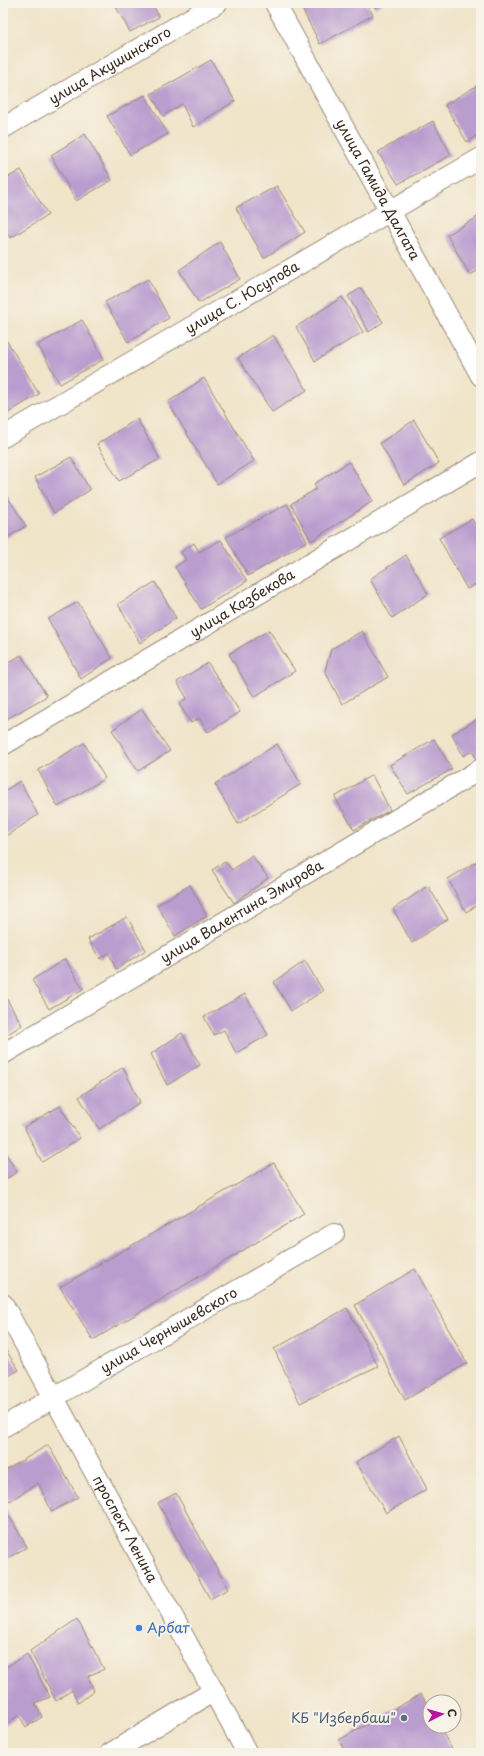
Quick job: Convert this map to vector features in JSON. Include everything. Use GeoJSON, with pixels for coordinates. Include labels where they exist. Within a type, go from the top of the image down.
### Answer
{"type":"FeatureCollection","features":[{"type":"Feature","properties":{"kind":"street","name":"улица Акушинского"},"geometry":{"type":"LineString","coordinates":[[3,128],[217,3]]}},
{"type":"Feature","properties":{"kind":"street","name":"улица Гамида Далгата"},"geometry":{"type":"LineString","coordinates":[[275,3],[481,376]]}},
{"type":"Feature","properties":{"kind":"street","name":"улица С. Юсупова"},"geometry":{"type":"LineString","coordinates":[[3,437],[481,158]]}},
{"type":"Feature","properties":{"kind":"street","name":"улица Казбекова"},"geometry":{"type":"LineString","coordinates":[[3,745],[481,462]]}},
{"type":"Feature","properties":{"kind":"street","name":"улица Валентина Эмирова"},"geometry":{"type":"LineString","coordinates":[[3,1054],[481,769]]}},
{"type":"Feature","properties":{"kind":"street","name":"улица Чернышевского"},"geometry":{"type":"LineString","coordinates":[[3,1427],[334,1234]]}},
{"type":"Feature","properties":{"kind":"street","name":"проспект Ленина"},"geometry":{"type":"LineString","coordinates":[[3,1304],[247,1753]]}},
{"type":"Feature","properties":{"kind":"street"},"geometry":{"type":"LineString","coordinates":[[111,1753],[214,1691]]}},
{"type":"Feature","properties":{"kind":"building"},"geometry":{"type":"Polygon","coordinates":[[[114,3],[152,3],[159,17],[130,32],[114,3]]]}},
{"type":"Feature","properties":{"kind":"building"},"geometry":{"type":"Polygon","coordinates":[[[299,3],[366,3],[373,15],[320,44],[299,3]]]}},
{"type":"Feature","properties":{"kind":"building"},"geometry":{"type":"Polygon","coordinates":[[[373,3],[384,3],[375,8],[373,3]]]}},
{"type":"Feature","properties":{"kind":"building"},"geometry":{"type":"Polygon","coordinates":[[[211,60],[235,101],[193,127],[182,104],[163,116],[151,94],[211,60]]]}},
{"type":"Feature","properties":{"kind":"building"},"geometry":{"type":"Polygon","coordinates":[[[481,83],[481,133],[467,142],[445,105],[481,83]]]}},
{"type":"Feature","properties":{"kind":"building"},"geometry":{"type":"Polygon","coordinates":[[[145,95],[168,134],[130,155],[107,116],[145,95]]]}},
{"type":"Feature","properties":{"kind":"building"},"geometry":{"type":"Polygon","coordinates":[[[433,121],[451,155],[398,184],[378,152],[433,121]]]}},
{"type":"Feature","properties":{"kind":"building"},"geometry":{"type":"Polygon","coordinates":[[[85,134],[112,180],[76,201],[51,155],[85,134]]]}},
{"type":"Feature","properties":{"kind":"building"},"geometry":{"type":"Polygon","coordinates":[[[21,170],[48,215],[10,238],[3,224],[3,180],[21,170]]]}},
{"type":"Feature","properties":{"kind":"building"},"geometry":{"type":"Polygon","coordinates":[[[277,186],[305,232],[264,258],[236,208],[277,186]]]}},
{"type":"Feature","properties":{"kind":"building"},"geometry":{"type":"Polygon","coordinates":[[[481,215],[481,269],[470,275],[447,235],[481,215]]]}},
{"type":"Feature","properties":{"kind":"building"},"geometry":{"type":"Polygon","coordinates":[[[220,242],[240,279],[199,303],[179,270],[220,242]]]}},
{"type":"Feature","properties":{"kind":"building"},"geometry":{"type":"Polygon","coordinates":[[[148,279],[169,318],[128,342],[105,302],[148,279]]]}},
{"type":"Feature","properties":{"kind":"building"},"geometry":{"type":"Polygon","coordinates":[[[361,288],[383,322],[369,332],[348,296],[361,288]]]}},
{"type":"Feature","properties":{"kind":"building"},"geometry":{"type":"Polygon","coordinates":[[[342,297],[363,332],[315,361],[296,327],[342,297]]]}},
{"type":"Feature","properties":{"kind":"building"},"geometry":{"type":"Polygon","coordinates":[[[82,320],[104,359],[60,384],[38,345],[82,320]]]}},
{"type":"Feature","properties":{"kind":"building"},"geometry":{"type":"Polygon","coordinates":[[[273,335],[307,390],[272,412],[238,358],[273,335]]]}},
{"type":"Feature","properties":{"kind":"building"},"geometry":{"type":"Polygon","coordinates":[[[7,341],[39,394],[3,416],[3,343],[7,341]]]}},
{"type":"Feature","properties":{"kind":"building"},"geometry":{"type":"Polygon","coordinates":[[[204,378],[254,461],[217,484],[168,402],[204,378]]]}},
{"type":"Feature","properties":{"kind":"building"},"geometry":{"type":"Polygon","coordinates":[[[137,419],[160,459],[119,481],[97,444],[137,419]]]}},
{"type":"Feature","properties":{"kind":"building"},"geometry":{"type":"Polygon","coordinates":[[[414,420],[439,463],[404,485],[380,443],[414,420]]]}},
{"type":"Feature","properties":{"kind":"building"},"geometry":{"type":"Polygon","coordinates":[[[71,457],[90,490],[54,513],[35,477],[71,457]]]}},
{"type":"Feature","properties":{"kind":"building"},"geometry":{"type":"Polygon","coordinates":[[[349,462],[373,501],[311,541],[291,504],[316,489],[314,484],[349,462]]]}},
{"type":"Feature","properties":{"kind":"building"},"geometry":{"type":"Polygon","coordinates":[[[7,496],[26,526],[3,540],[3,498],[7,496]]]}},
{"type":"Feature","properties":{"kind":"building"},"geometry":{"type":"Polygon","coordinates":[[[287,504],[307,541],[248,576],[226,537],[287,504]]]}},
{"type":"Feature","properties":{"kind":"building"},"geometry":{"type":"Polygon","coordinates":[[[472,519],[481,534],[481,581],[467,589],[439,538],[472,519]]]}},
{"type":"Feature","properties":{"kind":"building"},"geometry":{"type":"Polygon","coordinates":[[[221,540],[247,581],[201,609],[175,567],[186,560],[181,552],[194,543],[199,552],[221,540]]]}},
{"type":"Feature","properties":{"kind":"building"},"geometry":{"type":"Polygon","coordinates":[[[406,555],[428,594],[392,618],[370,579],[406,555]]]}},
{"type":"Feature","properties":{"kind":"building"},"geometry":{"type":"Polygon","coordinates":[[[155,582],[176,618],[140,643],[118,604],[155,582]]]}},
{"type":"Feature","properties":{"kind":"building"},"geometry":{"type":"Polygon","coordinates":[[[78,602],[112,658],[81,679],[48,619],[78,602]]]}},
{"type":"Feature","properties":{"kind":"building"},"geometry":{"type":"Polygon","coordinates":[[[269,630],[295,671],[254,697],[229,654],[269,630]]]}},
{"type":"Feature","properties":{"kind":"building"},"geometry":{"type":"Polygon","coordinates":[[[362,631],[388,677],[342,704],[325,671],[331,649],[362,631]]]}},
{"type":"Feature","properties":{"kind":"building"},"geometry":{"type":"Polygon","coordinates":[[[21,655],[47,696],[3,721],[3,666],[21,655]]]}},
{"type":"Feature","properties":{"kind":"building"},"geometry":{"type":"Polygon","coordinates":[[[208,663],[240,712],[208,732],[199,718],[191,723],[179,704],[187,698],[177,682],[208,663]]]}},
{"type":"Feature","properties":{"kind":"building"},"geometry":{"type":"Polygon","coordinates":[[[142,709],[170,751],[138,771],[112,730],[142,709]]]}},
{"type":"Feature","properties":{"kind":"building"},"geometry":{"type":"Polygon","coordinates":[[[481,717],[481,758],[477,760],[472,751],[463,756],[452,734],[481,717]]]}},
{"type":"Feature","properties":{"kind":"building"},"geometry":{"type":"Polygon","coordinates":[[[434,739],[452,769],[408,794],[390,765],[434,739]]]}},
{"type":"Feature","properties":{"kind":"building"},"geometry":{"type":"Polygon","coordinates":[[[84,743],[105,778],[58,807],[38,770],[84,743]]]}},
{"type":"Feature","properties":{"kind":"building"},"geometry":{"type":"Polygon","coordinates":[[[277,744],[301,784],[238,824],[215,784],[277,744]]]}},
{"type":"Feature","properties":{"kind":"building"},"geometry":{"type":"Polygon","coordinates":[[[372,775],[390,810],[354,830],[335,797],[372,775]]]}},
{"type":"Feature","properties":{"kind":"building"},"geometry":{"type":"Polygon","coordinates":[[[20,781],[38,815],[3,838],[3,792],[20,781]]]}},
{"type":"Feature","properties":{"kind":"building"},"geometry":{"type":"Polygon","coordinates":[[[252,855],[268,878],[234,903],[212,870],[225,862],[232,870],[252,855]]]}},
{"type":"Feature","properties":{"kind":"building"},"geometry":{"type":"Polygon","coordinates":[[[481,859],[481,903],[466,912],[448,879],[481,859]]]}},
{"type":"Feature","properties":{"kind":"building"},"geometry":{"type":"Polygon","coordinates":[[[190,885],[207,916],[175,936],[157,905],[190,885]]]}},
{"type":"Feature","properties":{"kind":"building"},"geometry":{"type":"Polygon","coordinates":[[[428,886],[448,919],[412,943],[393,909],[428,886]]]}},
{"type":"Feature","properties":{"kind":"building"},"geometry":{"type":"Polygon","coordinates":[[[127,917],[146,950],[116,969],[109,953],[100,959],[88,939],[127,917]]]}},
{"type":"Feature","properties":{"kind":"building"},"geometry":{"type":"Polygon","coordinates":[[[65,959],[83,989],[49,1009],[32,980],[65,959]]]}},
{"type":"Feature","properties":{"kind":"building"},"geometry":{"type":"Polygon","coordinates":[[[305,961],[323,991],[291,1011],[274,982],[305,961]]]}},
{"type":"Feature","properties":{"kind":"building"},"geometry":{"type":"Polygon","coordinates":[[[3,993],[22,1025],[3,1037],[3,993]]]}},
{"type":"Feature","properties":{"kind":"building"},"geometry":{"type":"Polygon","coordinates":[[[245,994],[268,1035],[236,1053],[224,1030],[214,1035],[204,1017],[245,994]]]}},
{"type":"Feature","properties":{"kind":"building"},"geometry":{"type":"Polygon","coordinates":[[[182,1033],[200,1065],[167,1085],[151,1054],[182,1033]]]}},
{"type":"Feature","properties":{"kind":"building"},"geometry":{"type":"Polygon","coordinates":[[[123,1067],[140,1102],[99,1129],[79,1097],[123,1067]]]}},
{"type":"Feature","properties":{"kind":"building"},"geometry":{"type":"Polygon","coordinates":[[[60,1106],[80,1138],[42,1162],[24,1127],[60,1106]]]}},
{"type":"Feature","properties":{"kind":"building"},"geometry":{"type":"Polygon","coordinates":[[[3,1149],[17,1172],[3,1181],[3,1149]]]}},
{"type":"Feature","properties":{"kind":"building"},"geometry":{"type":"Polygon","coordinates":[[[274,1163],[304,1214],[93,1340],[60,1287],[274,1163]]]}},
{"type":"Feature","properties":{"kind":"building"},"geometry":{"type":"Polygon","coordinates":[[[415,1269],[467,1363],[405,1400],[355,1305],[415,1269]]]}},
{"type":"Feature","properties":{"kind":"building"},"geometry":{"type":"Polygon","coordinates":[[[347,1308],[378,1366],[300,1403],[274,1349],[347,1308]]]}},
{"type":"Feature","properties":{"kind":"building"},"geometry":{"type":"Polygon","coordinates":[[[3,1346],[19,1370],[3,1379],[3,1346]]]}},
{"type":"Feature","properties":{"kind":"building"},"geometry":{"type":"Polygon","coordinates":[[[399,1436],[427,1489],[386,1513],[356,1462],[399,1436]]]}},
{"type":"Feature","properties":{"kind":"building"},"geometry":{"type":"Polygon","coordinates":[[[48,1445],[78,1497],[52,1512],[38,1483],[10,1501],[3,1489],[3,1472],[48,1445]]]}},
{"type":"Feature","properties":{"kind":"building"},"geometry":{"type":"Polygon","coordinates":[[[176,1493],[228,1589],[210,1599],[158,1503],[176,1493]]]}},
{"type":"Feature","properties":{"kind":"building"},"geometry":{"type":"Polygon","coordinates":[[[3,1505],[27,1547],[3,1561],[3,1505]]]}},
{"type":"Feature","properties":{"kind":"building"},"geometry":{"type":"Polygon","coordinates":[[[77,1619],[104,1669],[88,1676],[94,1691],[78,1703],[72,1690],[56,1701],[30,1651],[77,1619]]]}},
{"type":"Feature","properties":{"kind":"building"},"geometry":{"type":"Polygon","coordinates":[[[27,1654],[50,1697],[35,1703],[42,1717],[26,1727],[19,1715],[5,1725],[3,1721],[3,1669],[27,1654]]]}},
{"type":"Feature","properties":{"kind":"building","name":"КБ \"Избербаш\""},"geometry":{"type":"Polygon","coordinates":[[[421,1694],[422,1734],[443,1734],[454,1753],[346,1753],[339,1740],[421,1694]]]}},
{"type":"Feature","properties":{"kind":"place","name":"Арбат"},"geometry":{"type":"Point","coordinates":[139,1628]}},
{"type":"Feature","properties":{"kind":"place","name":"КБ \"Избербаш\""},"geometry":{"type":"Point","coordinates":[404,1718]}}]}
